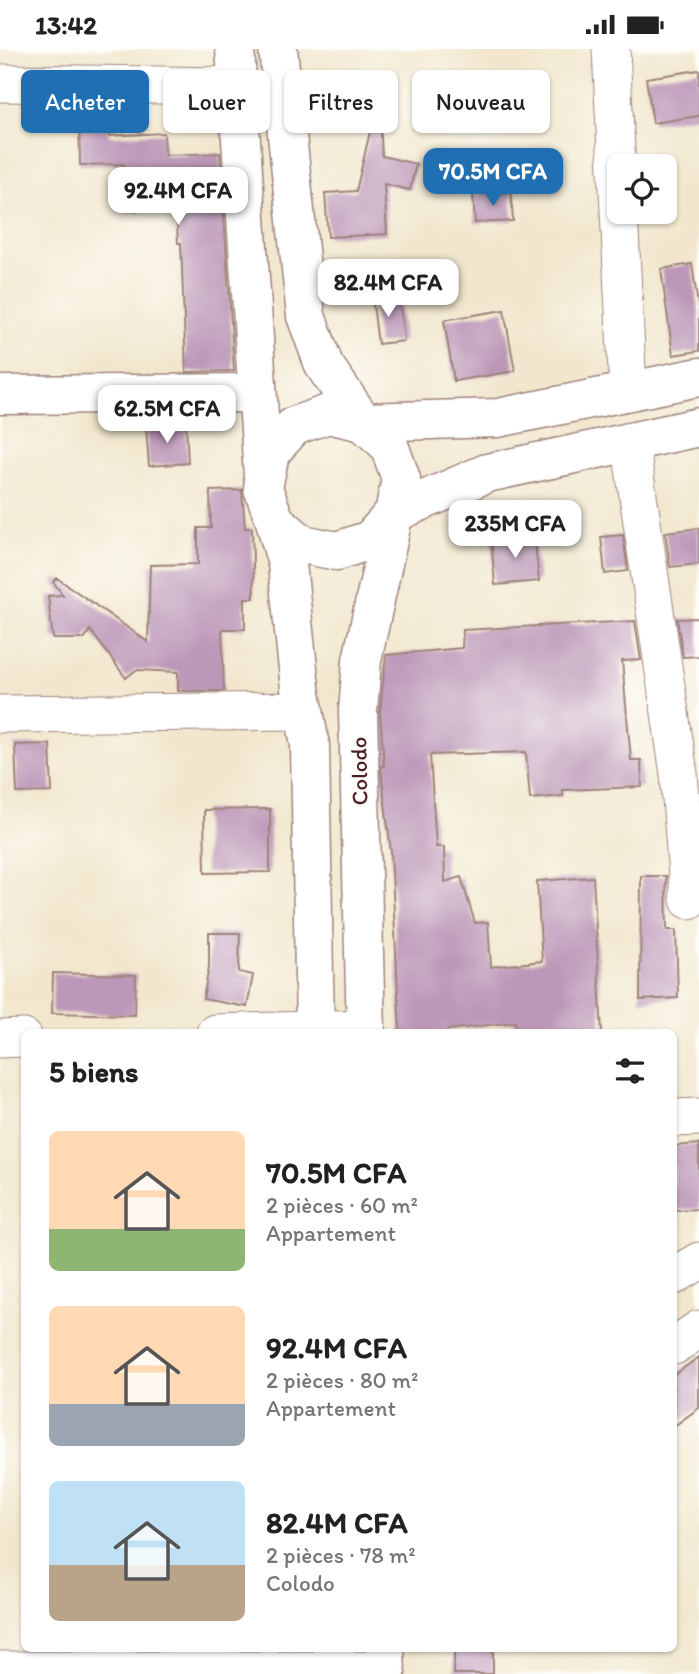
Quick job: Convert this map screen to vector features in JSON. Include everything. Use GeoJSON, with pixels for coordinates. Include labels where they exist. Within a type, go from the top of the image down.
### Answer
{"type":"FeatureCollection","features":[{"type":"Feature","properties":{"kind":"main road"},"geometry":{"type":"LineString","coordinates":[[235,49],[237,70]]}},
{"type":"Feature","properties":{"kind":"main road"},"geometry":{"type":"LineString","coordinates":[[278,49],[306,316],[324,365],[363,422],[389,445],[401,479],[394,513]]}},
{"type":"Feature","properties":{"kind":"main road"},"geometry":{"type":"LineString","coordinates":[[242,133],[257,393],[269,505],[287,564],[310,745],[314,1029]]}},
{"type":"Feature","properties":{"kind":"main road"},"geometry":{"type":"LineString","coordinates":[[699,377],[498,418],[363,422],[328,414],[294,426],[270,453],[269,505],[302,544],[337,551],[370,540],[394,513],[487,473],[699,427]]}},
{"type":"Feature","properties":{"kind":"main road"},"geometry":{"type":"LineString","coordinates":[[0,395],[257,393]]}},
{"type":"Feature","properties":{"kind":"main road","name":"Colodo"},"geometry":{"type":"LineString","coordinates":[[366,1029],[358,711],[362,660],[394,513]]}},
{"type":"Feature","properties":{"kind":"street"},"geometry":{"type":"LineString","coordinates":[[611,49],[628,392]]}},
{"type":"Feature","properties":{"kind":"street"},"geometry":{"type":"LineString","coordinates":[[0,83],[163,85]]}},
{"type":"Feature","properties":{"kind":"street"},"geometry":{"type":"LineString","coordinates":[[631,441],[689,773],[689,900]]}},
{"type":"Feature","properties":{"kind":"street"},"geometry":{"type":"LineString","coordinates":[[0,714],[304,711]]}},
{"type":"Feature","properties":{"kind":"street"},"geometry":{"type":"LineString","coordinates":[[0,1039],[21,1038]]}},
{"type":"Feature","properties":{"kind":"street"},"geometry":{"type":"LineString","coordinates":[[677,1118],[699,1117]]}},
{"type":"Feature","properties":{"kind":"street"},"geometry":{"type":"LineString","coordinates":[[677,1274],[699,1261]]}},
{"type":"Feature","properties":{"kind":"street"},"geometry":{"type":"LineString","coordinates":[[677,1344],[699,1329]]}},
{"type":"Feature","properties":{"kind":"street"},"geometry":{"type":"LineString","coordinates":[[0,1670],[386,1664]]}},
{"type":"Feature","properties":{"kind":"building"},"geometry":{"type":"Polygon","coordinates":[[[699,70],[699,116],[653,123],[646,78],[699,70]]]}},
{"type":"Feature","properties":{"kind":"building"},"geometry":{"type":"Polygon","coordinates":[[[79,133],[109,133],[109,136],[164,133],[165,155],[220,153],[234,371],[186,372],[181,243],[178,243],[176,208],[126,211],[124,164],[80,165],[79,133]]]}},
{"type":"Feature","properties":{"kind":"building"},"geometry":{"type":"Polygon","coordinates":[[[370,133],[381,133],[382,156],[416,164],[410,190],[384,184],[387,234],[328,237],[325,193],[356,191],[370,133]]]}},
{"type":"Feature","properties":{"kind":"building"},"geometry":{"type":"Polygon","coordinates":[[[511,192],[513,221],[475,223],[473,195],[511,192]]]}},
{"type":"Feature","properties":{"kind":"building"},"geometry":{"type":"Polygon","coordinates":[[[692,264],[699,312],[699,351],[673,355],[661,269],[692,264]]]}},
{"type":"Feature","properties":{"kind":"building"},"geometry":{"type":"Polygon","coordinates":[[[399,294],[404,341],[378,344],[372,297],[399,294]]]}},
{"type":"Feature","properties":{"kind":"building"},"geometry":{"type":"Polygon","coordinates":[[[504,310],[515,371],[454,381],[444,320],[504,310]]]}},
{"type":"Feature","properties":{"kind":"building"},"geometry":{"type":"Polygon","coordinates":[[[186,424],[188,463],[149,466],[146,427],[186,424]]]}},
{"type":"Feature","properties":{"kind":"building"},"geometry":{"type":"Polygon","coordinates":[[[242,490],[245,528],[252,528],[254,598],[245,598],[245,629],[222,629],[224,691],[178,691],[178,672],[136,670],[126,678],[90,630],[84,639],[53,639],[48,596],[63,595],[53,582],[57,578],[148,642],[150,565],[198,564],[198,528],[211,528],[210,491],[242,490]]]}},
{"type":"Feature","properties":{"kind":"building"},"geometry":{"type":"Polygon","coordinates":[[[699,528],[699,564],[670,567],[665,532],[699,528]]]}},
{"type":"Feature","properties":{"kind":"building"},"geometry":{"type":"Polygon","coordinates":[[[534,534],[539,581],[495,585],[491,538],[534,534]]]}},
{"type":"Feature","properties":{"kind":"building"},"geometry":{"type":"Polygon","coordinates":[[[623,535],[628,571],[605,574],[601,537],[623,535]]]}},
{"type":"Feature","properties":{"kind":"building"},"geometry":{"type":"Polygon","coordinates":[[[699,618],[699,656],[683,657],[677,619],[699,618]]]}},
{"type":"Feature","properties":{"kind":"building"},"geometry":{"type":"Polygon","coordinates":[[[635,621],[641,660],[622,661],[631,760],[641,760],[642,787],[563,790],[563,796],[530,799],[526,752],[430,755],[436,847],[444,847],[445,882],[461,877],[475,923],[488,922],[491,967],[542,961],[537,881],[593,877],[602,1029],[516,1029],[515,1022],[456,1029],[400,1029],[391,852],[381,766],[384,766],[380,712],[386,655],[462,648],[463,630],[635,621]]]}},
{"type":"Feature","properties":{"kind":"building"},"geometry":{"type":"Polygon","coordinates":[[[50,744],[52,792],[17,793],[15,745],[50,744]]]}},
{"type":"Feature","properties":{"kind":"building"},"geometry":{"type":"Polygon","coordinates":[[[270,809],[270,872],[205,873],[204,810],[270,809]]]}},
{"type":"Feature","properties":{"kind":"building"},"geometry":{"type":"Polygon","coordinates":[[[641,876],[666,876],[667,930],[676,930],[678,998],[640,1000],[641,876]]]}},
{"type":"Feature","properties":{"kind":"building"},"geometry":{"type":"Polygon","coordinates":[[[209,933],[240,933],[239,972],[253,975],[247,1007],[203,999],[209,967],[209,933]]]}},
{"type":"Feature","properties":{"kind":"building"},"geometry":{"type":"Polygon","coordinates":[[[53,973],[136,975],[135,1015],[52,1013],[53,973]]]}},
{"type":"Feature","properties":{"kind":"building"},"geometry":{"type":"Polygon","coordinates":[[[699,1144],[699,1209],[677,1210],[677,1146],[699,1144]]]}},
{"type":"Feature","properties":{"kind":"building"},"geometry":{"type":"Polygon","coordinates":[[[699,1357],[699,1408],[677,1424],[677,1373],[699,1357]]]}},
{"type":"Feature","properties":{"kind":"building"},"geometry":{"type":"Polygon","coordinates":[[[454,1652],[493,1652],[493,1674],[454,1674],[454,1652]]]}}]}
